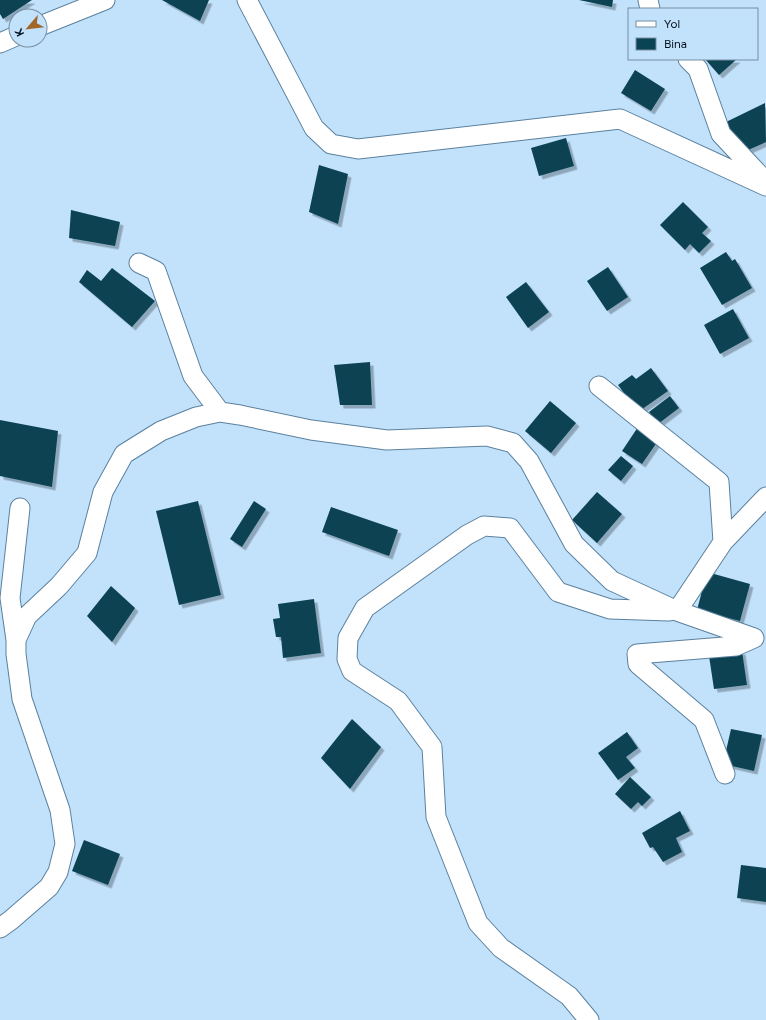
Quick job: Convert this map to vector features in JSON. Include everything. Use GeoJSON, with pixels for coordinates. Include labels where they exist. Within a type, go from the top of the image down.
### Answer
{"type":"FeatureCollection","features":[{"type":"Feature","properties":{"kind":"street"},"geometry":{"type":"LineString","coordinates":[[48,23],[106,0]]}},
{"type":"Feature","properties":{"kind":"street"},"geometry":{"type":"LineString","coordinates":[[247,0],[314,128],[331,144],[358,149],[620,119],[766,186]]}},
{"type":"Feature","properties":{"kind":"street"},"geometry":{"type":"LineString","coordinates":[[689,60],[698,69],[720,134],[766,182]]}},
{"type":"Feature","properties":{"kind":"street"},"geometry":{"type":"LineString","coordinates":[[139,263],[156,271],[193,376],[220,412]]}},
{"type":"Feature","properties":{"kind":"street"},"geometry":{"type":"LineString","coordinates":[[599,386],[719,482],[723,542]]}},
{"type":"Feature","properties":{"kind":"street"},"geometry":{"type":"LineString","coordinates":[[16,640],[27,616],[59,586],[87,553],[103,492],[124,454],[161,431],[196,417],[220,412],[311,430],[387,440],[487,436],[513,443],[529,460],[574,544],[612,580],[677,611],[754,638],[736,646],[637,654],[638,664],[704,720],[725,774]]}},
{"type":"Feature","properties":{"kind":"street"},"geometry":{"type":"LineString","coordinates":[[677,611],[723,542],[766,496]]}},
{"type":"Feature","properties":{"kind":"street"},"geometry":{"type":"LineString","coordinates":[[0,928],[12,920],[49,887],[58,872],[65,844],[60,810],[22,699],[10,598],[20,508]]}},
{"type":"Feature","properties":{"kind":"street"},"geometry":{"type":"LineString","coordinates":[[589,1020],[569,996],[501,948],[478,923],[436,817],[432,747],[398,701],[352,671],[347,658],[348,638],[365,608],[467,535],[484,526],[510,528],[558,592],[610,610],[677,611]]}},
{"type":"Feature","properties":{"kind":"building"},"geometry":{"type":"Polygon","coordinates":[[[0,0],[32,0],[20,8],[8,8],[8,16],[3,19],[0,14],[0,0]]]}},
{"type":"Feature","properties":{"kind":"building"},"geometry":{"type":"Polygon","coordinates":[[[162,0],[209,0],[200,21],[162,0]]]}},
{"type":"Feature","properties":{"kind":"building"},"geometry":{"type":"Polygon","coordinates":[[[579,0],[613,0],[612,7],[579,0]]]}},
{"type":"Feature","properties":{"kind":"building"},"geometry":{"type":"Polygon","coordinates":[[[706,60],[736,60],[719,75],[706,60]]]}},
{"type":"Feature","properties":{"kind":"building"},"geometry":{"type":"Polygon","coordinates":[[[635,70],[665,89],[651,111],[621,93],[635,70]]]}},
{"type":"Feature","properties":{"kind":"building"},"geometry":{"type":"Polygon","coordinates":[[[765,103],[766,142],[746,151],[742,143],[737,145],[726,122],[765,103]]]}},
{"type":"Feature","properties":{"kind":"building"},"geometry":{"type":"Polygon","coordinates":[[[566,138],[574,166],[539,176],[531,148],[566,138]]]}},
{"type":"Feature","properties":{"kind":"building"},"geometry":{"type":"Polygon","coordinates":[[[319,165],[348,174],[338,224],[309,212],[319,165]]]}},
{"type":"Feature","properties":{"kind":"building"},"geometry":{"type":"Polygon","coordinates":[[[683,202],[708,227],[702,233],[711,241],[699,253],[690,244],[685,250],[660,225],[683,202]]]}},
{"type":"Feature","properties":{"kind":"building"},"geometry":{"type":"Polygon","coordinates":[[[71,210],[120,222],[115,246],[69,238],[71,210]]]}},
{"type":"Feature","properties":{"kind":"building"},"geometry":{"type":"Polygon","coordinates":[[[726,252],[732,261],[735,259],[752,288],[722,305],[700,268],[726,252]]]}},
{"type":"Feature","properties":{"kind":"building"},"geometry":{"type":"Polygon","coordinates":[[[608,267],[628,297],[607,311],[587,281],[608,267]]]}},
{"type":"Feature","properties":{"kind":"building"},"geometry":{"type":"Polygon","coordinates":[[[112,268],[155,301],[132,327],[79,282],[87,270],[101,281],[112,268]]]}},
{"type":"Feature","properties":{"kind":"building"},"geometry":{"type":"Polygon","coordinates":[[[526,282],[549,312],[528,328],[506,297],[526,282]]]}},
{"type":"Feature","properties":{"kind":"building"},"geometry":{"type":"Polygon","coordinates":[[[733,309],[749,338],[720,354],[704,325],[733,309]]]}},
{"type":"Feature","properties":{"kind":"building"},"geometry":{"type":"Polygon","coordinates":[[[370,362],[372,405],[340,405],[334,365],[370,362]]]}},
{"type":"Feature","properties":{"kind":"building"},"geometry":{"type":"Polygon","coordinates":[[[651,368],[668,391],[638,412],[618,385],[632,375],[636,379],[651,368]]]}},
{"type":"Feature","properties":{"kind":"building"},"geometry":{"type":"Polygon","coordinates":[[[670,396],[679,408],[658,424],[649,412],[670,396]]]}},
{"type":"Feature","properties":{"kind":"building"},"geometry":{"type":"Polygon","coordinates":[[[550,401],[576,423],[551,453],[525,431],[550,401]]]}},
{"type":"Feature","properties":{"kind":"building"},"geometry":{"type":"Polygon","coordinates":[[[0,420],[58,431],[52,487],[0,476],[0,420]]]}},
{"type":"Feature","properties":{"kind":"building"},"geometry":{"type":"Polygon","coordinates":[[[640,424],[660,438],[642,464],[622,451],[640,424]]]}},
{"type":"Feature","properties":{"kind":"building"},"geometry":{"type":"Polygon","coordinates":[[[621,456],[633,466],[621,481],[608,470],[621,456]]]}},
{"type":"Feature","properties":{"kind":"building"},"geometry":{"type":"Polygon","coordinates":[[[597,492],[622,514],[597,543],[572,520],[597,492]]]}},
{"type":"Feature","properties":{"kind":"building"},"geometry":{"type":"Polygon","coordinates":[[[198,501],[221,595],[179,605],[156,511],[198,501]]]}},
{"type":"Feature","properties":{"kind":"building"},"geometry":{"type":"Polygon","coordinates":[[[254,501],[266,509],[242,547],[230,539],[254,501]]]}},
{"type":"Feature","properties":{"kind":"building"},"geometry":{"type":"Polygon","coordinates":[[[331,507],[398,530],[389,556],[322,532],[331,507]]]}},
{"type":"Feature","properties":{"kind":"building"},"geometry":{"type":"Polygon","coordinates":[[[707,572],[750,584],[740,621],[697,610],[707,572]]]}},
{"type":"Feature","properties":{"kind":"building"},"geometry":{"type":"Polygon","coordinates":[[[111,586],[135,608],[112,642],[87,616],[111,586]]]}},
{"type":"Feature","properties":{"kind":"building"},"geometry":{"type":"Polygon","coordinates":[[[314,599],[321,653],[283,658],[281,637],[276,637],[273,619],[280,618],[278,604],[314,599]]]}},
{"type":"Feature","properties":{"kind":"building"},"geometry":{"type":"Polygon","coordinates":[[[742,651],[747,685],[714,689],[709,656],[742,651]]]}},
{"type":"Feature","properties":{"kind":"building"},"geometry":{"type":"Polygon","coordinates":[[[352,719],[381,747],[350,789],[321,758],[352,719]]]}},
{"type":"Feature","properties":{"kind":"building"},"geometry":{"type":"Polygon","coordinates":[[[731,729],[762,735],[754,771],[723,764],[731,729]]]}},
{"type":"Feature","properties":{"kind":"building"},"geometry":{"type":"Polygon","coordinates":[[[627,732],[638,748],[626,757],[635,768],[618,780],[598,753],[627,732]]]}},
{"type":"Feature","properties":{"kind":"building"},"geometry":{"type":"Polygon","coordinates":[[[630,777],[651,797],[642,806],[638,802],[631,809],[615,794],[630,777]]]}},
{"type":"Feature","properties":{"kind":"building"},"geometry":{"type":"Polygon","coordinates":[[[680,811],[690,831],[676,838],[682,852],[663,862],[653,847],[650,848],[642,833],[680,811]]]}},
{"type":"Feature","properties":{"kind":"building"},"geometry":{"type":"Polygon","coordinates":[[[84,840],[120,854],[108,885],[72,871],[84,840]]]}},
{"type":"Feature","properties":{"kind":"building"},"geometry":{"type":"Polygon","coordinates":[[[741,865],[766,868],[766,902],[737,898],[741,865]]]}}]}
